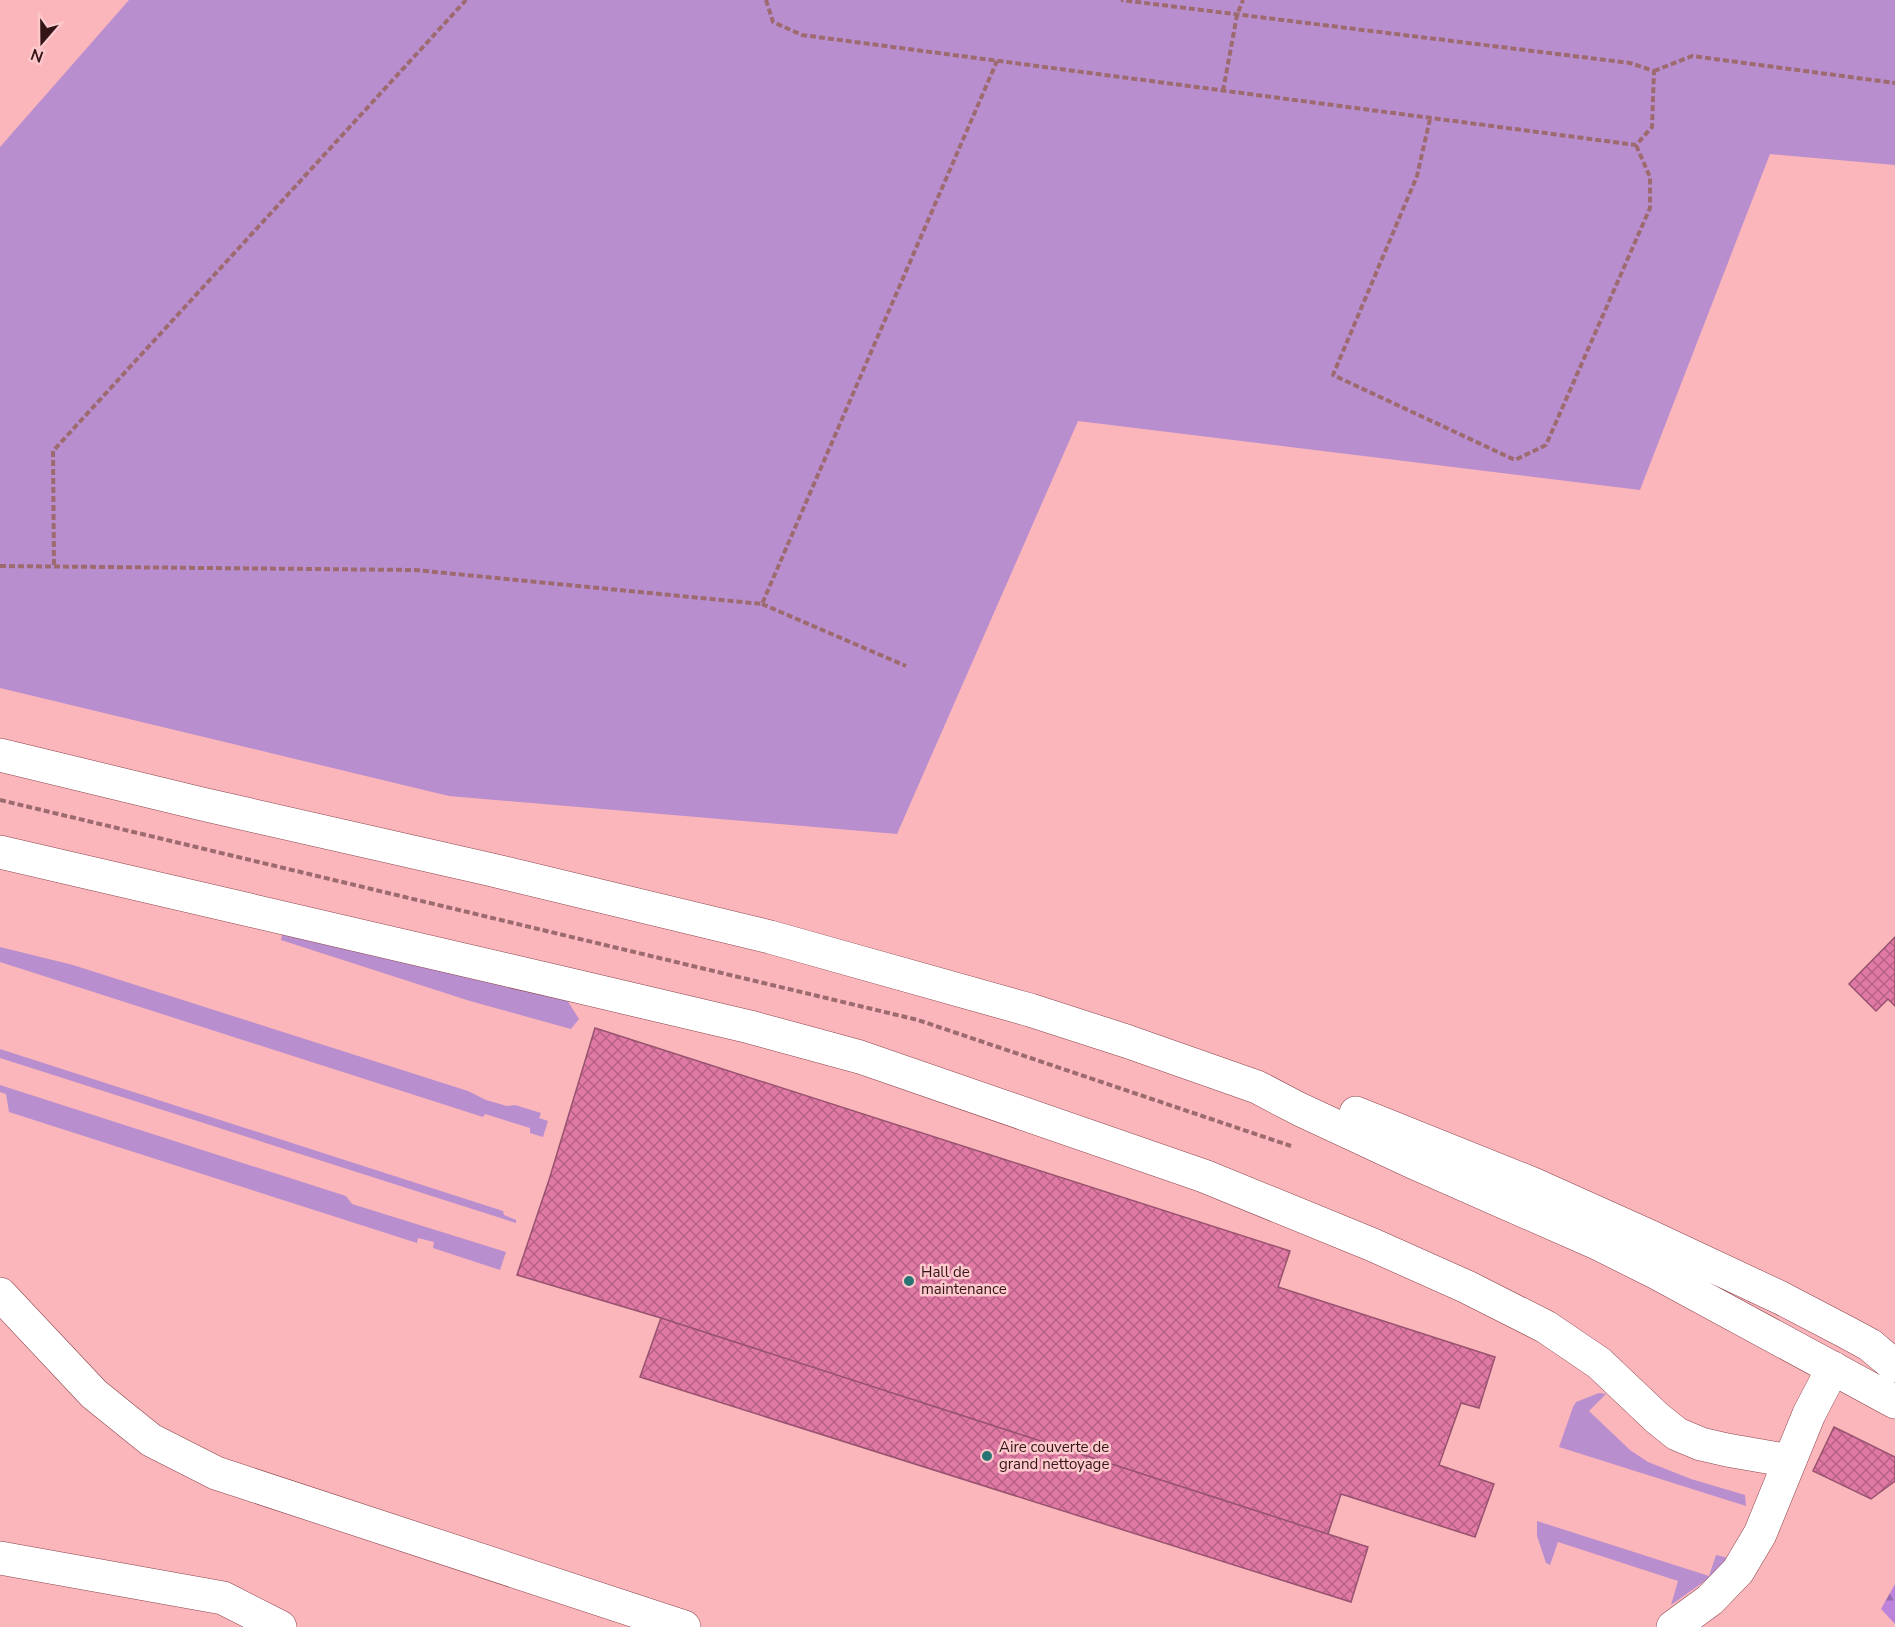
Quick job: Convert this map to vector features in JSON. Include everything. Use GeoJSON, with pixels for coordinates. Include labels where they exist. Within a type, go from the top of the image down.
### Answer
{"type":"FeatureCollection","features":[{"type":"Feature","properties":{"kind":"main road"},"geometry":{"type":"LineString","coordinates":[[0,755],[770,937],[1030,1010],[1257,1087],[1415,1163],[1540,1217],[1658,1273],[1895,1402]]}},
{"type":"Feature","properties":{"kind":"main road"},"geometry":{"type":"LineString","coordinates":[[0,852],[587,988],[750,1027],[860,1057],[1204,1176],[1373,1245],[1467,1287],[1546,1327],[1599,1363],[1677,1434],[1727,1450],[1790,1461]]}},
{"type":"Feature","properties":{"kind":"main road"},"geometry":{"type":"LineString","coordinates":[[1257,1087],[1291,1088],[1533,1184],[1781,1298],[1870,1345],[1895,1367]]}},
{"type":"Feature","properties":{"kind":"main road"},"geometry":{"type":"LineString","coordinates":[[0,1294],[94,1394],[151,1440],[216,1473],[684,1627]]}},
{"type":"Feature","properties":{"kind":"main road"},"geometry":{"type":"LineString","coordinates":[[1673,1627],[1710,1600],[1738,1571],[1760,1534],[1809,1414],[1839,1356],[1843,1353],[1895,1367]]}},
{"type":"Feature","properties":{"kind":"main road"},"geometry":{"type":"LineString","coordinates":[[0,1558],[223,1598],[280,1627]]}},
{"type":"Feature","properties":{"kind":"path"},"geometry":{"type":"LineString","coordinates":[[54,566],[53,452],[466,0]]}},
{"type":"Feature","properties":{"kind":"path"},"geometry":{"type":"LineString","coordinates":[[766,0],[773,22],[802,35],[1636,145]]}},
{"type":"Feature","properties":{"kind":"path"},"geometry":{"type":"LineString","coordinates":[[1121,0],[1630,63],[1654,71],[1692,56],[1895,83]]}},
{"type":"Feature","properties":{"kind":"path"},"geometry":{"type":"LineString","coordinates":[[1223,91],[1237,15],[1243,0]]}},
{"type":"Feature","properties":{"kind":"path"},"geometry":{"type":"LineString","coordinates":[[762,604],[997,61]]}},
{"type":"Feature","properties":{"kind":"path"},"geometry":{"type":"LineString","coordinates":[[1636,145],[1652,127],[1654,71]]}},
{"type":"Feature","properties":{"kind":"path"},"geometry":{"type":"LineString","coordinates":[[1430,118],[1417,176],[1333,375],[1515,460],[1546,445],[1650,208],[1650,177],[1636,145]]}},
{"type":"Feature","properties":{"kind":"path"},"geometry":{"type":"LineString","coordinates":[[0,566],[415,570],[762,604],[906,666]]}},
{"type":"Feature","properties":{"kind":"shaded area"},"geometry":{"type":"Polygon","coordinates":[[[129,0],[1895,0],[1895,165],[1770,154],[1640,490],[1078,421],[897,834],[449,796],[0,688],[0,147],[129,0]]]}},
{"type":"Feature","properties":{"kind":"shaded area"},"geometry":{"type":"Polygon","coordinates":[[[283,931],[565,997],[579,1019],[571,1029],[470,1001],[281,940],[283,931]]]}},
{"type":"Feature","properties":{"kind":"shaded area"},"geometry":{"type":"Polygon","coordinates":[[[0,947],[73,965],[468,1091],[486,1100],[507,1106],[515,1105],[541,1113],[539,1118],[548,1121],[543,1137],[530,1133],[530,1128],[485,1114],[483,1117],[0,962],[0,947]]]}},
{"type":"Feature","properties":{"kind":"shaded area"},"geometry":{"type":"Polygon","coordinates":[[[0,1049],[503,1211],[504,1215],[516,1220],[516,1223],[0,1058],[0,1049]]]}},
{"type":"Feature","properties":{"kind":"shaded area"},"geometry":{"type":"Polygon","coordinates":[[[0,1085],[346,1196],[352,1204],[506,1252],[500,1270],[433,1248],[434,1242],[418,1238],[417,1243],[9,1112],[6,1094],[0,1092],[0,1085]]]}},
{"type":"Feature","properties":{"kind":"shaded area"},"geometry":{"type":"Polygon","coordinates":[[[1599,1393],[1606,1394],[1589,1411],[1630,1450],[1648,1462],[1691,1479],[1745,1495],[1746,1506],[1559,1447],[1576,1402],[1599,1393]]]}},
{"type":"Feature","properties":{"kind":"shaded area"},"geometry":{"type":"Polygon","coordinates":[[[1537,1521],[1709,1576],[1716,1555],[1728,1558],[1726,1566],[1671,1605],[1678,1581],[1558,1542],[1550,1565],[1546,1563],[1537,1536],[1537,1521]]]}},
{"type":"Feature","properties":{"kind":"green space"},"geometry":{"type":"Polygon","coordinates":[[[1895,1584],[1895,1624],[1881,1609],[1895,1584]]]}},
{"type":"Feature","properties":{"kind":"building"},"geometry":{"type":"Polygon","coordinates":[[[1895,937],[1895,1006],[1888,999],[1876,1011],[1849,984],[1895,937]]]}},
{"type":"Feature","properties":{"kind":"building","name":"Hall de maintenance"},"geometry":{"type":"Polygon","coordinates":[[[595,1028],[1290,1251],[1278,1287],[1495,1357],[1479,1408],[1461,1403],[1439,1465],[1494,1484],[1475,1537],[1341,1494],[1328,1534],[661,1318],[517,1275],[549,1180],[595,1028]]]}},
{"type":"Feature","properties":{"kind":"building","name":"Aire couverte de grand nettoyage"},"geometry":{"type":"Polygon","coordinates":[[[661,1318],[1368,1547],[1351,1602],[640,1377],[661,1318]]]}},
{"type":"Feature","properties":{"kind":"building"},"geometry":{"type":"Polygon","coordinates":[[[1834,1427],[1895,1457],[1895,1481],[1871,1499],[1813,1471],[1834,1427]]]}},
{"type":"Feature","properties":{"kind":"place","name":"Hall de maintenance"},"geometry":{"type":"Point","coordinates":[909,1281]}},
{"type":"Feature","properties":{"kind":"place","name":"Aire couverte de grand nettoyage"},"geometry":{"type":"Point","coordinates":[987,1456]}}]}
